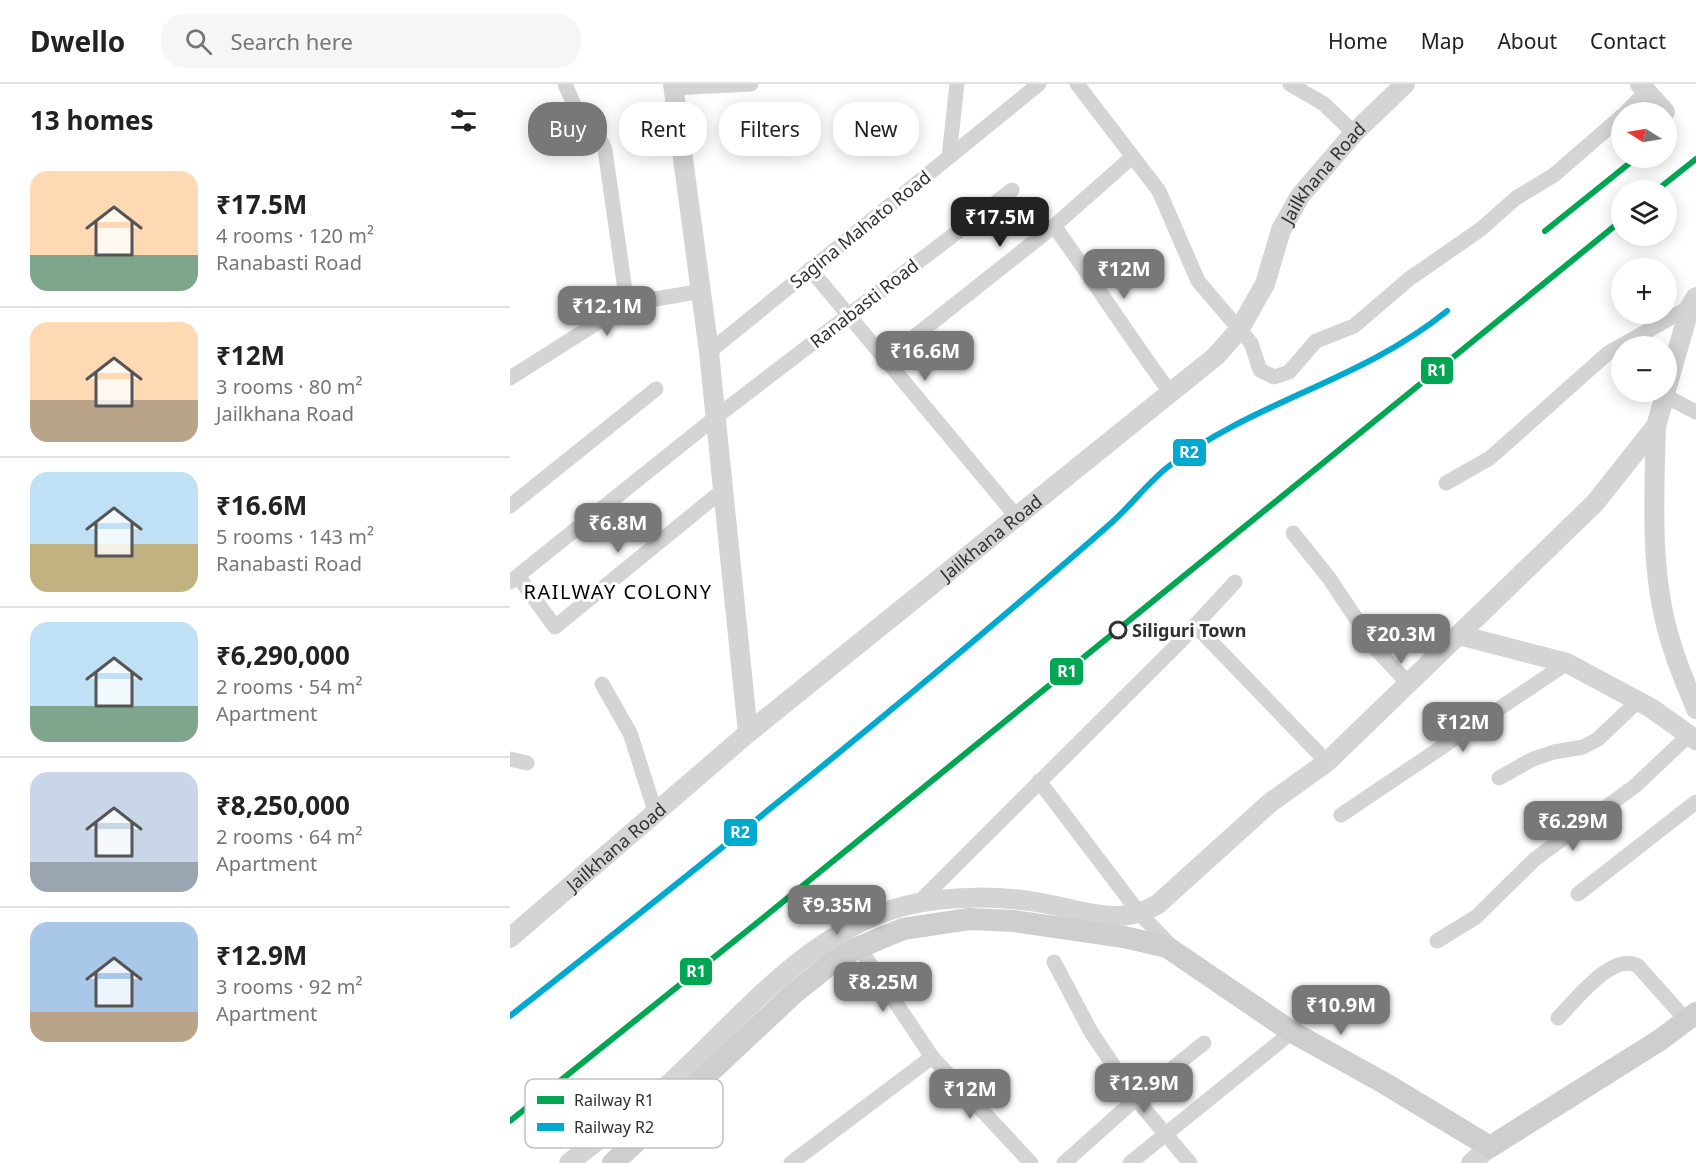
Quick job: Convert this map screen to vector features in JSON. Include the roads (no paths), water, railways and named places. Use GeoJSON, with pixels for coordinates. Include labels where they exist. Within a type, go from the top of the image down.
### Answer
{"type":"FeatureCollection","features":[{"type":"Feature","properties":{"kind":"main road"},"geometry":{"type":"LineString","coordinates":[[703,1079],[812,977],[855,949],[878,938],[936,922],[992,918],[1144,941],[1175,950],[1292,1032],[1384,1083],[1490,1148],[1660,1040],[1691,1016]]}},
{"type":"Feature","properties":{"kind":"main road"},"geometry":{"type":"LineString","coordinates":[[613,1163],[629,1148]]}},
{"type":"Feature","properties":{"kind":"street"},"geometry":{"type":"LineString","coordinates":[[565,84],[573,108],[602,143],[605,150],[627,304]]}},
{"type":"Feature","properties":{"kind":"street"},"geometry":{"type":"LineString","coordinates":[[748,733],[710,352],[673,86],[751,84]]}},
{"type":"Feature","properties":{"kind":"street"},"geometry":{"type":"LineString","coordinates":[[949,157],[957,84]]}},
{"type":"Feature","properties":{"kind":"street","name":"Sagina Mahato Road"},"geometry":{"type":"LineString","coordinates":[[710,352],[1039,84]]}},
{"type":"Feature","properties":{"kind":"street"},"geometry":{"type":"LineString","coordinates":[[1077,84],[1131,158],[1159,191],[1198,281],[1251,343],[1260,370],[1266,375],[1282,376],[1296,366],[1316,341],[1354,326],[1409,279],[1481,229],[1516,198],[1554,175],[1611,126]]}},
{"type":"Feature","properties":{"kind":"street"},"geometry":{"type":"LineString","coordinates":[[1290,84],[1324,104],[1354,133]]}},
{"type":"Feature","properties":{"kind":"street","name":"Jailkhana Road"},"geometry":{"type":"LineString","coordinates":[[510,938],[748,733],[1216,357],[1239,330],[1271,270],[1281,230],[1290,211],[1354,133],[1404,84]]}},
{"type":"Feature","properties":{"kind":"street"},"geometry":{"type":"LineString","coordinates":[[1634,102],[1644,88],[1656,102]]}},
{"type":"Feature","properties":{"kind":"street"},"geometry":{"type":"LineString","coordinates":[[885,360],[1054,226],[1131,158]]}},
{"type":"Feature","properties":{"kind":"street","name":"Ranabasti Road"},"geometry":{"type":"LineString","coordinates":[[514,579],[847,314],[1012,190]]}},
{"type":"Feature","properties":{"kind":"street"},"geometry":{"type":"LineString","coordinates":[[1054,226],[1091,278],[1116,319],[1170,392]]}},
{"type":"Feature","properties":{"kind":"street"},"geometry":{"type":"LineString","coordinates":[[810,269],[1016,516]]}},
{"type":"Feature","properties":{"kind":"street"},"geometry":{"type":"LineString","coordinates":[[510,378],[627,304],[702,291]]}},
{"type":"Feature","properties":{"kind":"street"},"geometry":{"type":"LineString","coordinates":[[1677,356],[1693,302]]}},
{"type":"Feature","properties":{"kind":"street"},"geometry":{"type":"LineString","coordinates":[[1446,483],[1490,458],[1608,353],[1693,302]]}},
{"type":"Feature","properties":{"kind":"street"},"geometry":{"type":"LineString","coordinates":[[510,506],[656,389]]}},
{"type":"Feature","properties":{"kind":"street"},"geometry":{"type":"LineString","coordinates":[[1677,400],[1691,409],[1696,394]]}},
{"type":"Feature","properties":{"kind":"street"},"geometry":{"type":"LineString","coordinates":[[1663,402],[1656,426],[1654,497],[1660,591],[1672,648],[1694,697]]}},
{"type":"Feature","properties":{"kind":"street"},"geometry":{"type":"LineString","coordinates":[[675,1079],[818,946],[888,911],[918,903],[997,899],[1036,902],[1111,917],[1140,914],[1158,904],[1271,802],[1327,762],[1409,684],[1595,503],[1656,426]]}},
{"type":"Feature","properties":{"kind":"street"},"geometry":{"type":"LineString","coordinates":[[514,579],[555,627],[723,490]]}},
{"type":"Feature","properties":{"kind":"street"},"geometry":{"type":"LineString","coordinates":[[1293,533],[1329,578],[1377,650],[1409,684]]}},
{"type":"Feature","properties":{"kind":"street"},"geometry":{"type":"LineString","coordinates":[[918,903],[1196,625],[1235,582]]}},
{"type":"Feature","properties":{"kind":"street"},"geometry":{"type":"LineString","coordinates":[[1196,625],[1327,762]]}},
{"type":"Feature","properties":{"kind":"street"},"geometry":{"type":"LineString","coordinates":[[1437,941],[1476,917],[1535,859],[1635,786],[1693,738],[1638,701],[1567,663],[1459,635]]}},
{"type":"Feature","properties":{"kind":"street"},"geometry":{"type":"LineString","coordinates":[[1341,815],[1567,663]]}},
{"type":"Feature","properties":{"kind":"street"},"geometry":{"type":"LineString","coordinates":[[602,684],[630,733],[656,814]]}},
{"type":"Feature","properties":{"kind":"street"},"geometry":{"type":"LineString","coordinates":[[1499,778],[1533,759],[1554,752],[1583,747],[1598,739],[1638,701]]}},
{"type":"Feature","properties":{"kind":"street"},"geometry":{"type":"LineString","coordinates":[[510,759],[527,763]]}},
{"type":"Feature","properties":{"kind":"street"},"geometry":{"type":"LineString","coordinates":[[1040,781],[1140,914],[1175,950]]}},
{"type":"Feature","properties":{"kind":"street"},"geometry":{"type":"LineString","coordinates":[[1578,894],[1696,802]]}},
{"type":"Feature","properties":{"kind":"street"},"geometry":{"type":"LineString","coordinates":[[862,952],[932,1057],[1031,1163]]}},
{"type":"Feature","properties":{"kind":"street"},"geometry":{"type":"LineString","coordinates":[[1054,962],[1091,1032],[1136,1099],[1169,1134],[1190,1163]]}},
{"type":"Feature","properties":{"kind":"street"},"geometry":{"type":"LineString","coordinates":[[1558,1018],[1602,974],[1618,964],[1631,962],[1691,1016]]}},
{"type":"Feature","properties":{"kind":"street"},"geometry":{"type":"LineString","coordinates":[[1130,1163],[1169,1134],[1201,1103],[1292,1032]]}},
{"type":"Feature","properties":{"kind":"street"},"geometry":{"type":"LineString","coordinates":[[1064,1163],[1204,1043]]}},
{"type":"Feature","properties":{"kind":"street"},"geometry":{"type":"LineString","coordinates":[[791,1163],[932,1057]]}},
{"type":"Feature","properties":{"kind":"street"},"geometry":{"type":"LineString","coordinates":[[569,1163],[588,1148]]}},
{"type":"Feature","properties":{"kind":"street"},"geometry":{"type":"LineString","coordinates":[[1471,1163],[1490,1148]]}},
{"type":"Feature","properties":{"kind":"railway"},"geometry":{"type":"LineString","coordinates":[[1670,180],[1696,159]]}},
{"type":"Feature","properties":{"kind":"railway"},"geometry":{"type":"LineString","coordinates":[[586,1060],[1611,229]]}},
{"type":"Feature","properties":{"kind":"rail line","name":"R1"},"geometry":{"type":"LineString","coordinates":[[1670,180],[1696,159]]}},
{"type":"Feature","properties":{"kind":"rail line","name":"R1"},"geometry":{"type":"LineString","coordinates":[[1545,231],[1624,168]]}},
{"type":"Feature","properties":{"kind":"rail line","name":"R1"},"geometry":{"type":"LineString","coordinates":[[562,1079],[1611,229]]}},
{"type":"Feature","properties":{"kind":"rail line","name":"R2"},"geometry":{"type":"LineString","coordinates":[[510,1016],[742,832],[913,691],[1093,539],[1169,466],[1237,424],[1380,355],[1414,335],[1447,311]]}},
{"type":"Feature","properties":{"kind":"rail line","name":"R1"},"geometry":{"type":"LineString","coordinates":[[510,1121],[525,1109]]}},
{"type":"Feature","properties":{"kind":"place","name":"Siliguri Town"},"geometry":{"type":"Point","coordinates":[1118,630]}},
{"type":"Feature","properties":{"kind":"district","name":"RAILWAY COLONY"},"geometry":{"type":"Point","coordinates":[618,591]}}]}
